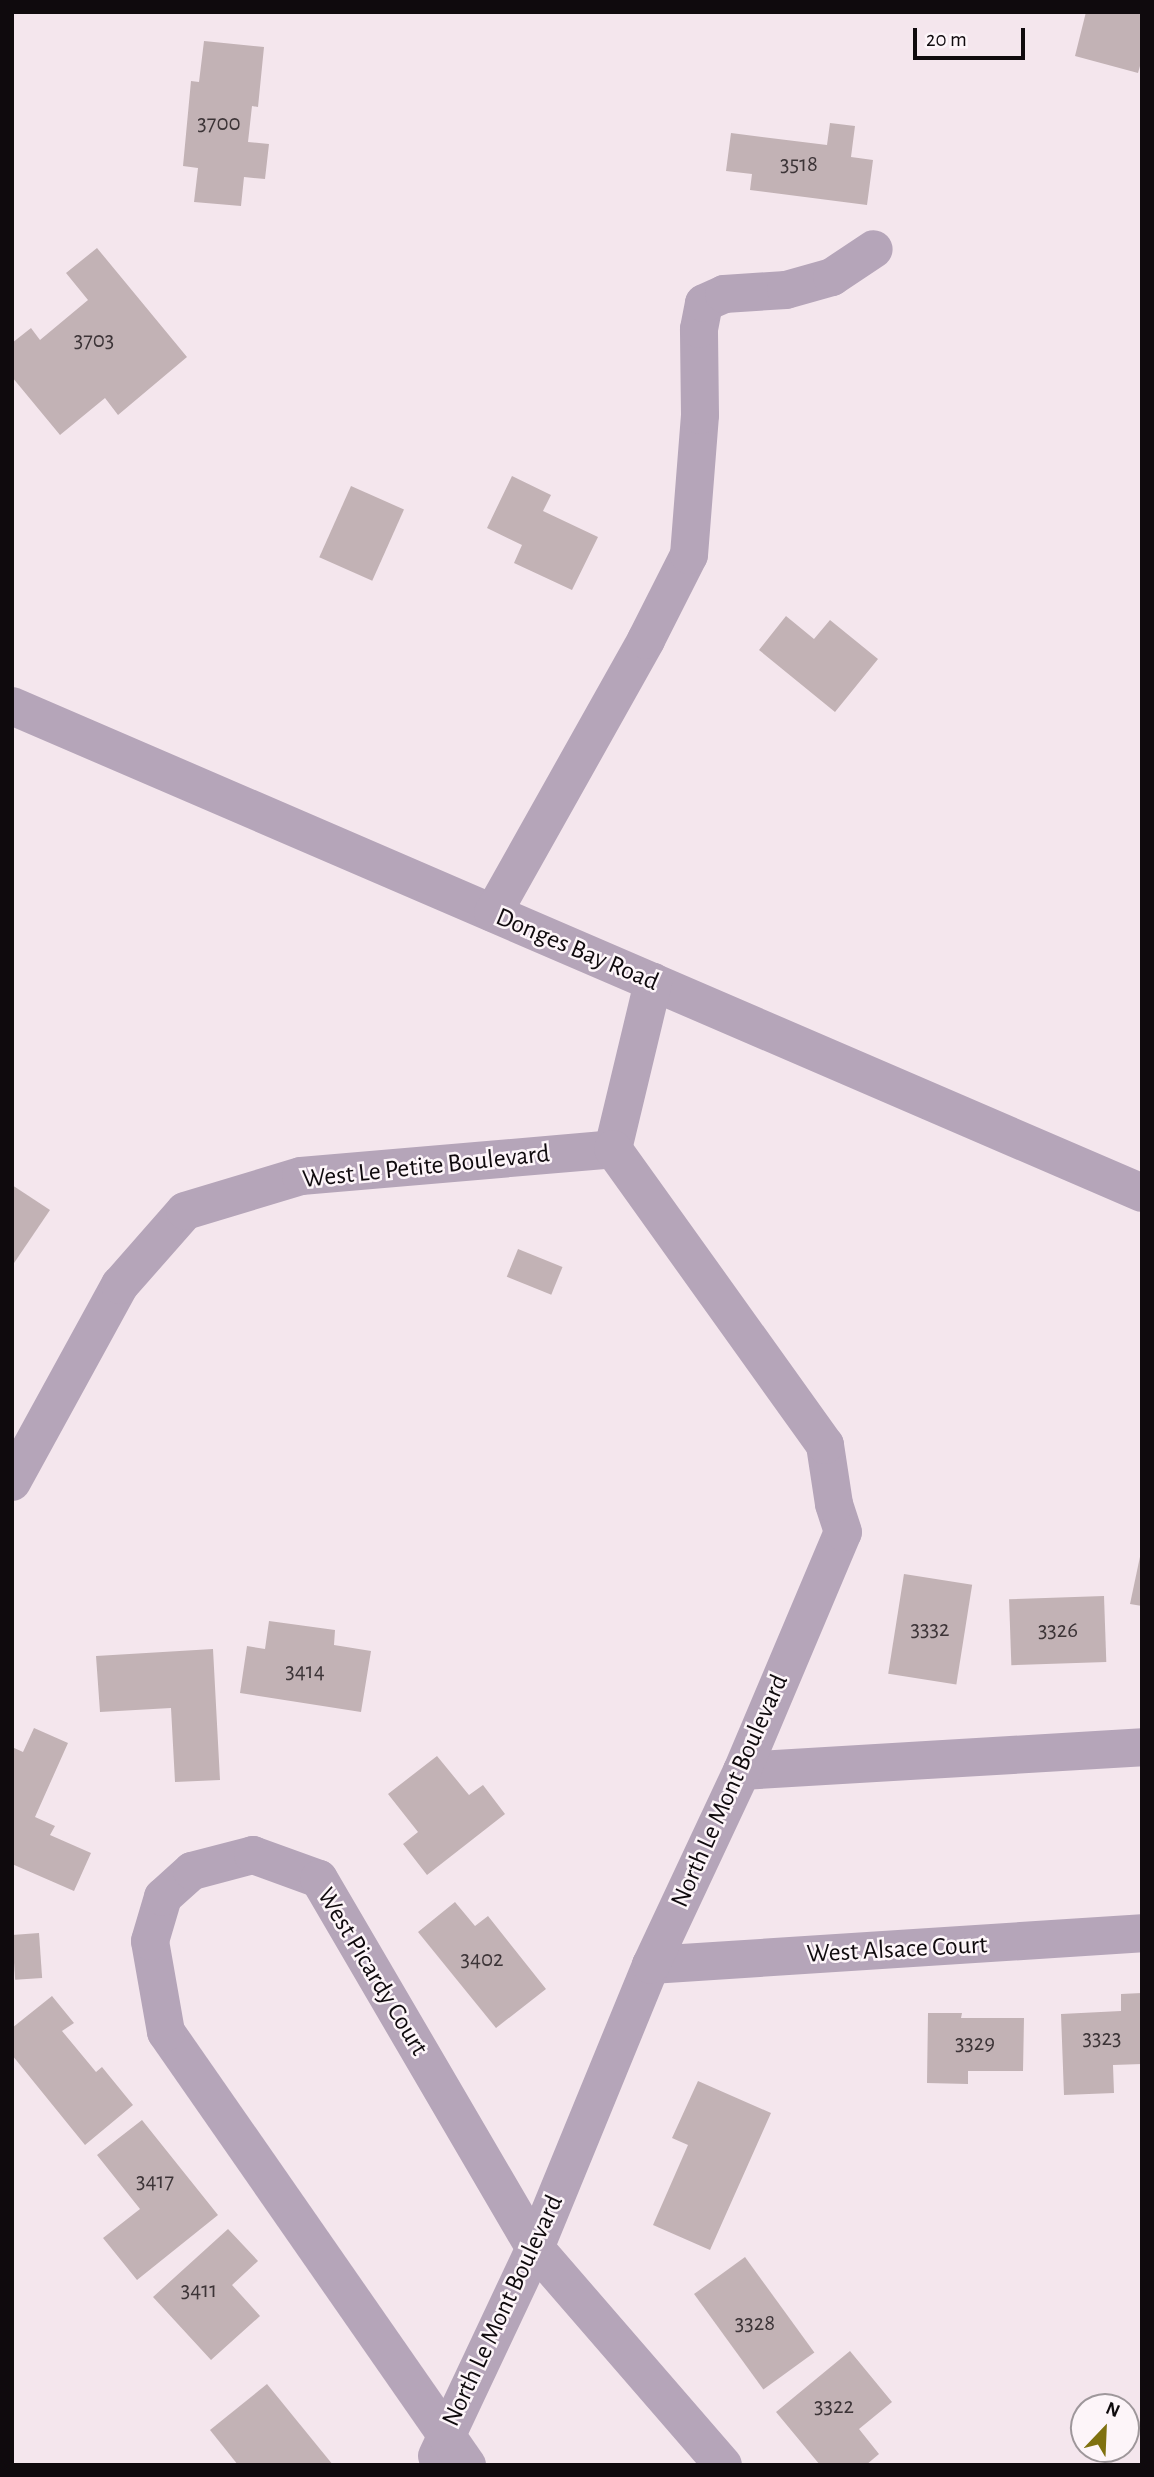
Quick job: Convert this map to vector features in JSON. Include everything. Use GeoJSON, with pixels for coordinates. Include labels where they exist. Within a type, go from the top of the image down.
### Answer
{"type":"FeatureCollection","features":[{"type":"Feature","properties":{"kind":"street"},"geometry":{"type":"LineString","coordinates":[[493,913],[646,640],[689,555],[700,415],[699,330],[704,303],[724,294],[786,290],[832,277],[874,248]]}},
{"type":"Feature","properties":{"kind":"street","name":"Donges Bay Road"},"geometry":{"type":"LineString","coordinates":[[12,706],[1142,1193]]}},
{"type":"Feature","properties":{"kind":"street"},"geometry":{"type":"LineString","coordinates":[[613,1149],[653,982]]}},
{"type":"Feature","properties":{"kind":"street","name":"West Le Petite Boulevard"},"geometry":{"type":"LineString","coordinates":[[16,1468],[120,1285],[185,1211],[301,1176],[613,1149]]}},
{"type":"Feature","properties":{"kind":"street","name":"North Le Mont Boulevard"},"geometry":{"type":"LineString","coordinates":[[448,2456],[651,1965],[742,1771],[843,1532],[834,1504],[825,1445],[613,1149]]}},
{"type":"Feature","properties":{"kind":"street"},"geometry":{"type":"LineString","coordinates":[[742,1771],[1142,1747]]}},
{"type":"Feature","properties":{"kind":"street","name":"West Picardy Court"},"geometry":{"type":"LineString","coordinates":[[448,2456],[166,2032],[150,1941],[163,1897],[192,1871],[253,1855],[319,1879],[535,2248],[723,2465]]}},
{"type":"Feature","properties":{"kind":"street","name":"West Alsace Court"},"geometry":{"type":"LineString","coordinates":[[651,1965],[1142,1933]]}},
{"type":"Feature","properties":{"kind":"building"},"geometry":{"type":"Polygon","coordinates":[[[1086,12],[1142,12],[1142,59],[1138,73],[1075,56],[1086,12]]]}},
{"type":"Feature","properties":{"kind":"building"},"geometry":{"type":"Polygon","coordinates":[[[204,41],[264,47],[258,107],[252,106],[248,142],[269,144],[265,179],[244,177],[241,206],[194,202],[198,168],[183,166],[191,81],[199,82],[204,41]]]}},
{"type":"Feature","properties":{"kind":"building"},"geometry":{"type":"Polygon","coordinates":[[[830,123],[855,126],[851,157],[873,160],[867,205],[750,190],[752,174],[726,171],[731,133],[827,145],[830,123]]]}},
{"type":"Feature","properties":{"kind":"building"},"geometry":{"type":"Polygon","coordinates":[[[97,248],[187,357],[118,415],[105,398],[60,435],[12,377],[12,343],[31,328],[40,340],[88,300],[66,273],[97,248]]]}},
{"type":"Feature","properties":{"kind":"building"},"geometry":{"type":"Polygon","coordinates":[[[512,476],[551,495],[543,511],[598,537],[572,590],[514,563],[522,545],[487,528],[512,476]]]}},
{"type":"Feature","properties":{"kind":"building"},"geometry":{"type":"Polygon","coordinates":[[[351,486],[404,510],[372,581],[319,557],[351,486]]]}},
{"type":"Feature","properties":{"kind":"building"},"geometry":{"type":"Polygon","coordinates":[[[786,616],[814,639],[830,620],[878,659],[835,712],[759,650],[786,616]]]}},
{"type":"Feature","properties":{"kind":"building"},"geometry":{"type":"Polygon","coordinates":[[[12,1185],[50,1210],[12,1266],[12,1185]]]}},
{"type":"Feature","properties":{"kind":"building"},"geometry":{"type":"Polygon","coordinates":[[[518,1249],[563,1267],[551,1295],[507,1277],[518,1249]]]}},
{"type":"Feature","properties":{"kind":"building"},"geometry":{"type":"Polygon","coordinates":[[[1142,1552],[1142,1606],[1130,1604],[1142,1552]]]}},
{"type":"Feature","properties":{"kind":"building"},"geometry":{"type":"Polygon","coordinates":[[[904,1574],[972,1585],[956,1685],[888,1674],[904,1574]]]}},
{"type":"Feature","properties":{"kind":"building"},"geometry":{"type":"Polygon","coordinates":[[[1104,1596],[1106,1662],[1011,1665],[1009,1599],[1104,1596]]]}},
{"type":"Feature","properties":{"kind":"building"},"geometry":{"type":"Polygon","coordinates":[[[269,1621],[335,1630],[334,1645],[371,1651],[361,1712],[240,1693],[247,1646],[265,1649],[269,1621]]]}},
{"type":"Feature","properties":{"kind":"building"},"geometry":{"type":"Polygon","coordinates":[[[213,1649],[220,1780],[175,1782],[171,1708],[100,1712],[96,1656],[213,1649]]]}},
{"type":"Feature","properties":{"kind":"building"},"geometry":{"type":"Polygon","coordinates":[[[34,1728],[68,1743],[35,1817],[55,1826],[50,1835],[91,1853],[74,1891],[12,1864],[12,1747],[23,1752],[34,1728]]]}},
{"type":"Feature","properties":{"kind":"building"},"geometry":{"type":"Polygon","coordinates":[[[437,1756],[469,1795],[483,1785],[505,1814],[427,1875],[403,1844],[418,1832],[388,1794],[437,1756]]]}},
{"type":"Feature","properties":{"kind":"building"},"geometry":{"type":"Polygon","coordinates":[[[455,1902],[475,1926],[488,1916],[546,1989],[496,2028],[418,1932],[455,1902]]]}},
{"type":"Feature","properties":{"kind":"building"},"geometry":{"type":"Polygon","coordinates":[[[39,1933],[42,1978],[15,1980],[12,1935],[39,1933]]]}},
{"type":"Feature","properties":{"kind":"building"},"geometry":{"type":"Polygon","coordinates":[[[1142,1993],[1142,2064],[1113,2065],[1114,2093],[1064,2095],[1061,2014],[1121,2011],[1121,1994],[1142,1993]]]}},
{"type":"Feature","properties":{"kind":"building"},"geometry":{"type":"Polygon","coordinates":[[[52,1996],[74,2023],[62,2031],[96,2072],[102,2067],[133,2105],[85,2145],[12,2055],[12,2028],[52,1996]]]}},
{"type":"Feature","properties":{"kind":"building"},"geometry":{"type":"Polygon","coordinates":[[[928,2013],[962,2013],[961,2018],[1024,2018],[1023,2071],[968,2071],[968,2084],[927,2083],[928,2013]]]}},
{"type":"Feature","properties":{"kind":"building"},"geometry":{"type":"Polygon","coordinates":[[[698,2081],[771,2113],[710,2250],[653,2225],[688,2145],[672,2138],[698,2081]]]}},
{"type":"Feature","properties":{"kind":"building"},"geometry":{"type":"Polygon","coordinates":[[[142,2120],[218,2215],[137,2280],[103,2238],[140,2209],[97,2155],[142,2120]]]}},
{"type":"Feature","properties":{"kind":"building"},"geometry":{"type":"Polygon","coordinates":[[[228,2229],[258,2261],[232,2285],[260,2316],[211,2360],[153,2297],[228,2229]]]}},
{"type":"Feature","properties":{"kind":"building"},"geometry":{"type":"Polygon","coordinates":[[[745,2257],[814,2352],[763,2389],[694,2294],[745,2257]]]}},
{"type":"Feature","properties":{"kind":"building"},"geometry":{"type":"Polygon","coordinates":[[[850,2351],[892,2402],[859,2429],[879,2454],[866,2465],[820,2465],[776,2412],[850,2351]]]}},
{"type":"Feature","properties":{"kind":"building"},"geometry":{"type":"Polygon","coordinates":[[[267,2384],[333,2465],[238,2465],[210,2430],[267,2384]]]}}]}
